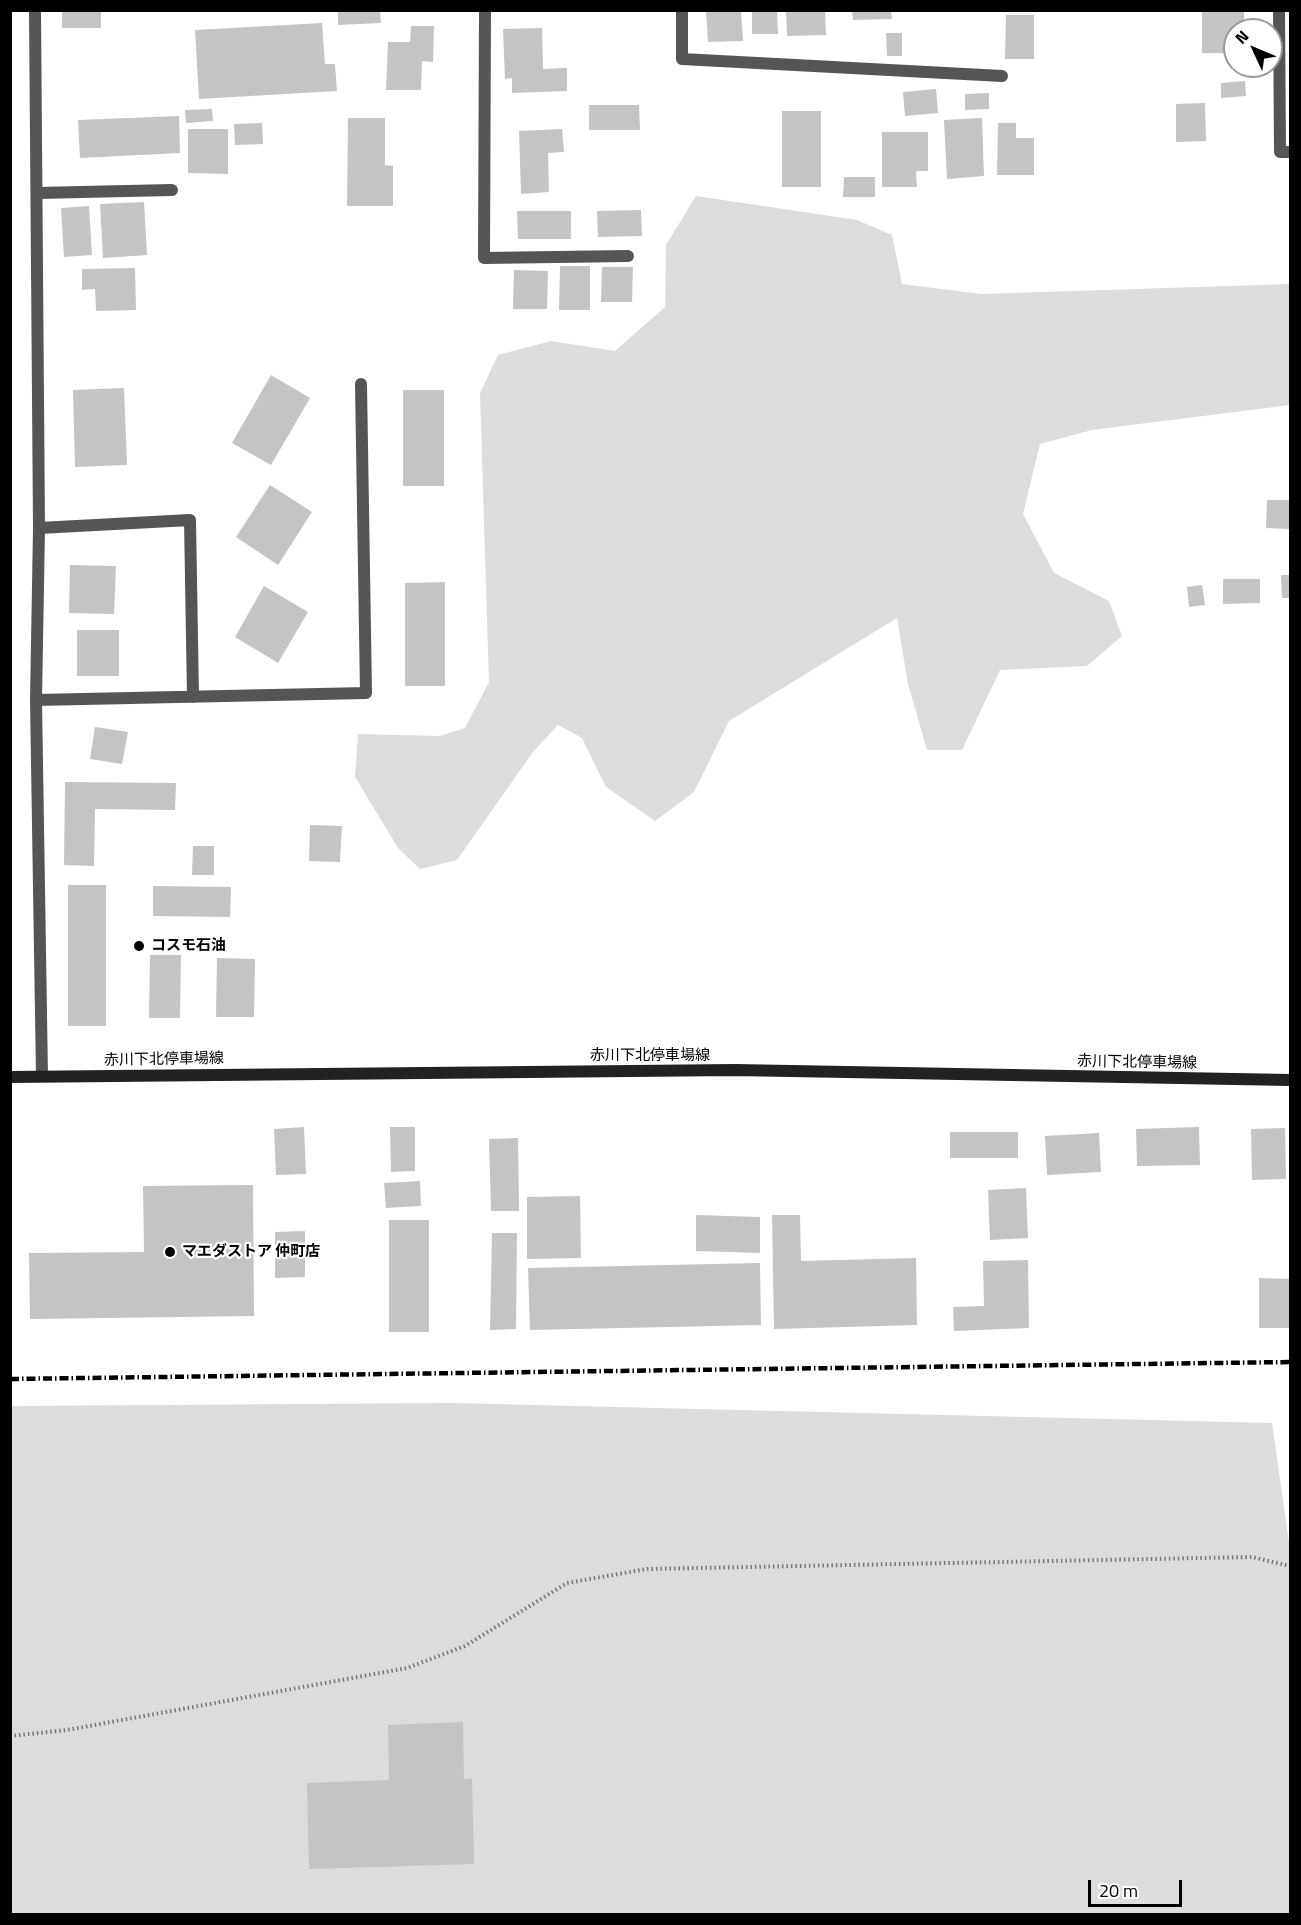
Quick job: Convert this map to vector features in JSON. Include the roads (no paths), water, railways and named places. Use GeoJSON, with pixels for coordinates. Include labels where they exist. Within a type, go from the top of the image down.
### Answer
{"type":"FeatureCollection","features":[{"type":"Feature","properties":{"kind":"main road","name":"赤川下北停車場線"},"geometry":{"type":"LineString","coordinates":[[10,1077],[735,1070],[1290,1080]]}},
{"type":"Feature","properties":{"kind":"street"},"geometry":{"type":"LineString","coordinates":[[35,10],[39,528],[36,700],[42,1076]]}},
{"type":"Feature","properties":{"kind":"street"},"geometry":{"type":"LineString","coordinates":[[485,10],[484,258],[628,256]]}},
{"type":"Feature","properties":{"kind":"street"},"geometry":{"type":"LineString","coordinates":[[682,10],[682,59],[1002,76]]}},
{"type":"Feature","properties":{"kind":"street"},"geometry":{"type":"LineString","coordinates":[[1279,10],[1280,152],[1290,152]]}},
{"type":"Feature","properties":{"kind":"street"},"geometry":{"type":"LineString","coordinates":[[37,193],[172,190]]}},
{"type":"Feature","properties":{"kind":"street"},"geometry":{"type":"LineString","coordinates":[[36,700],[366,693],[361,384]]}},
{"type":"Feature","properties":{"kind":"street"},"geometry":{"type":"LineString","coordinates":[[39,528],[190,520],[193,697]]}},
{"type":"Feature","properties":{"kind":"railway"},"geometry":{"type":"LineString","coordinates":[[10,1379],[1290,1362]]}},
{"type":"Feature","properties":{"kind":"place","name":"コスモ石油"},"geometry":{"type":"Point","coordinates":[139,946]}},
{"type":"Feature","properties":{"kind":"place","name":"マエダストア 仲町店"},"geometry":{"type":"Point","coordinates":[170,1252]}}]}
